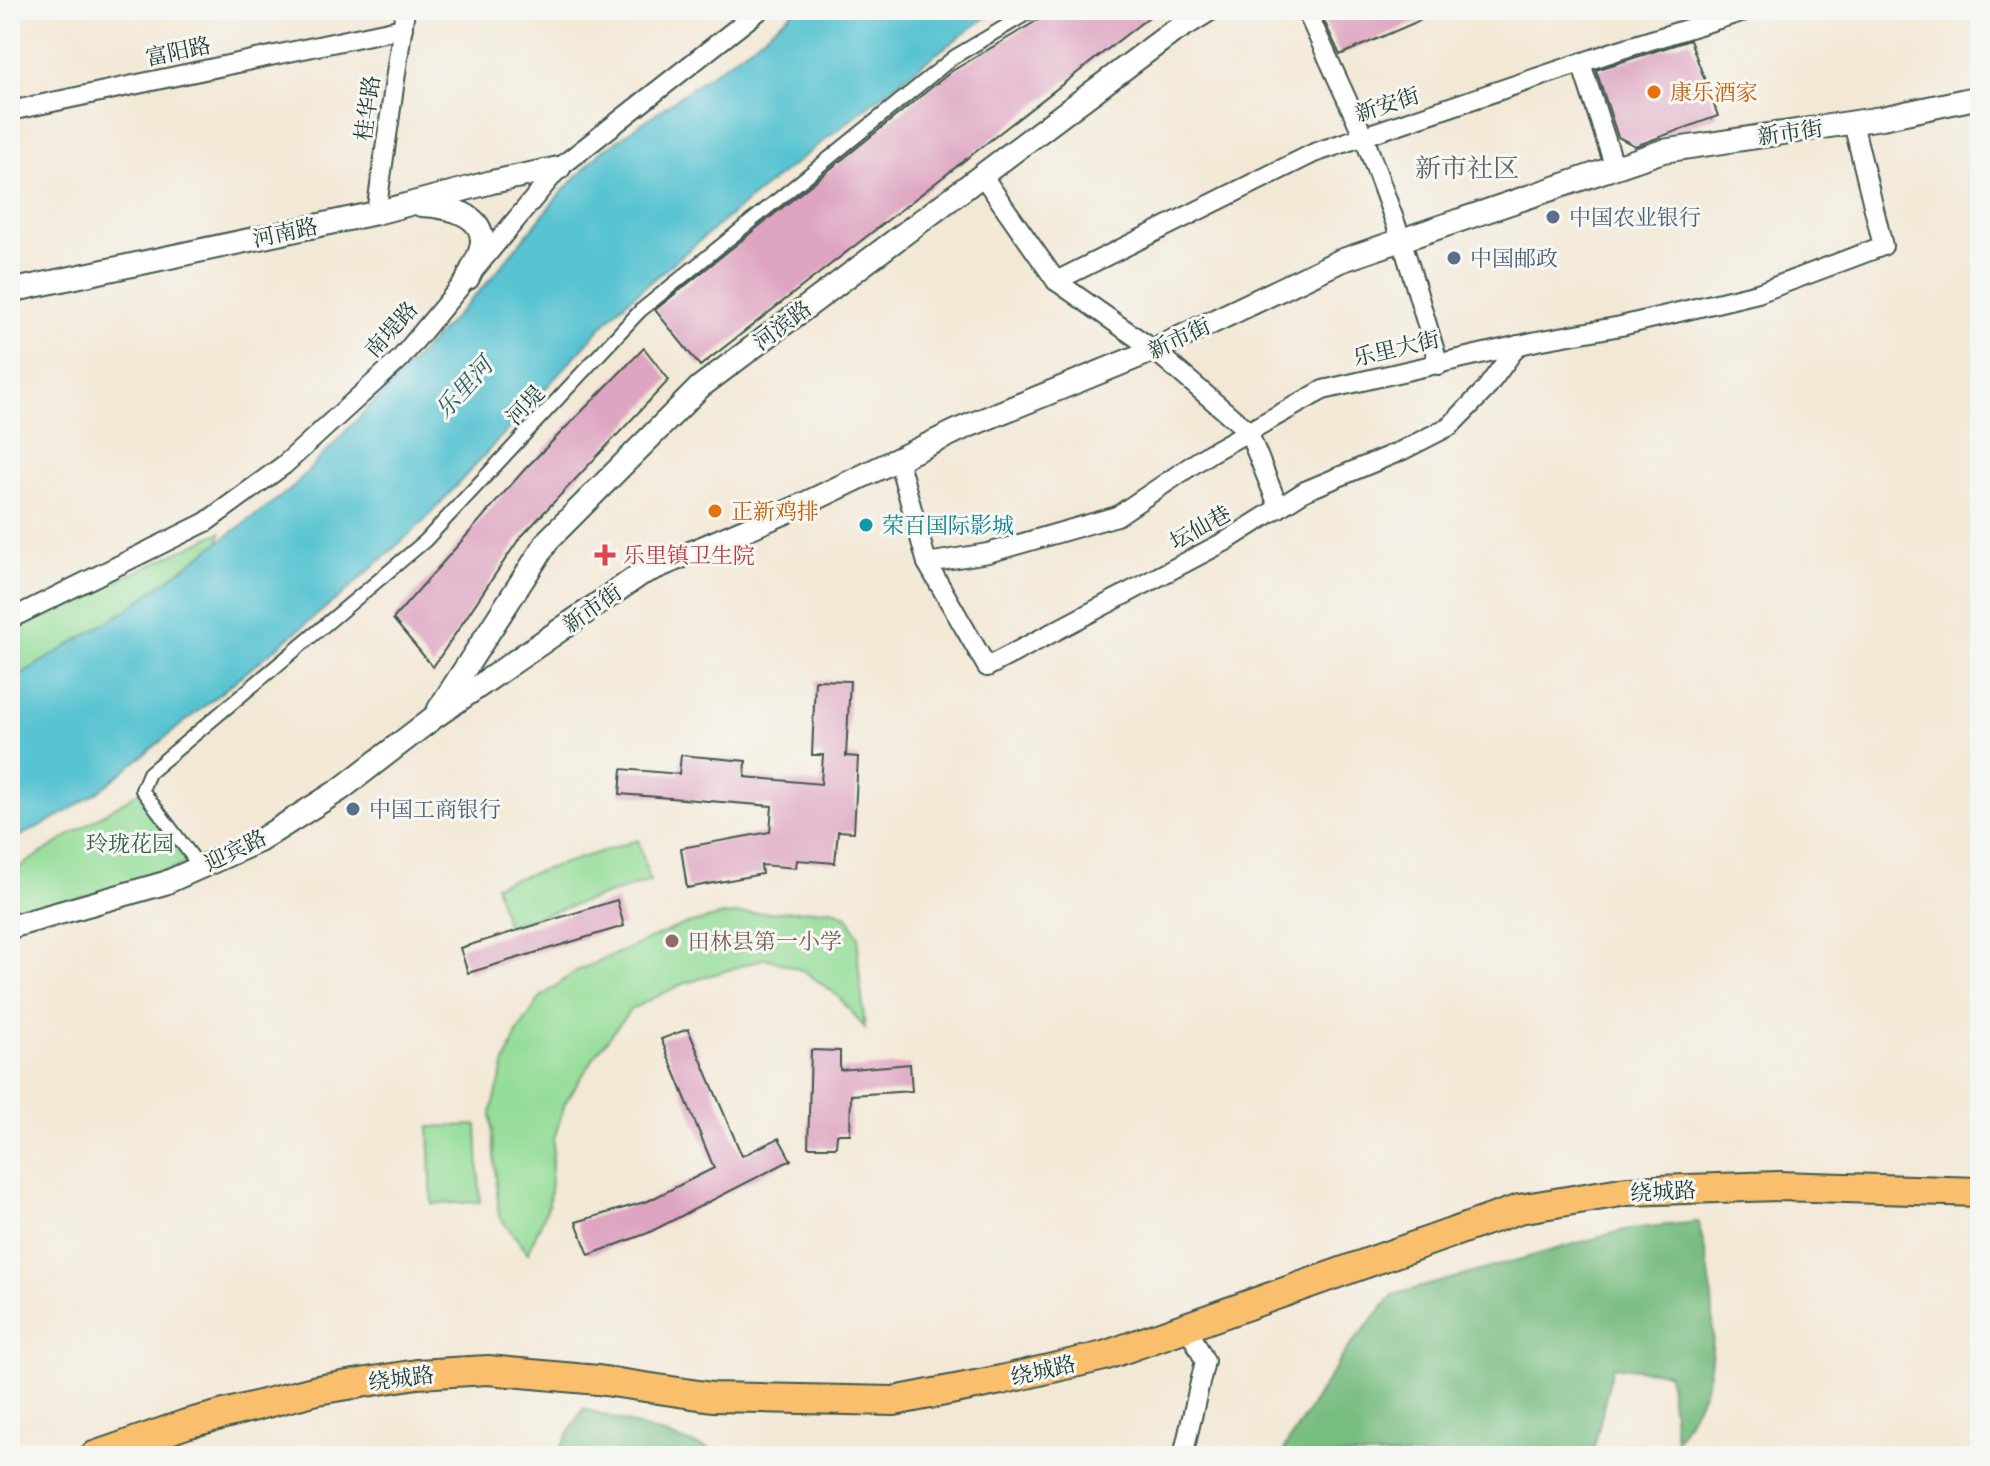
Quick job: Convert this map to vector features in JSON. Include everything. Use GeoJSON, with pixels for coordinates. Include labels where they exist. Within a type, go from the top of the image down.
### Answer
{"type":"FeatureCollection","features":[{"type":"Feature","properties":{"kind":"highway","name":"绕城路"},"geometry":{"type":"LineString","coordinates":[[94,1456],[186,1424],[317,1390],[417,1374],[488,1370],[598,1380],[712,1397],[894,1401],[1104,1356],[1519,1209],[1627,1191],[1778,1186],[1980,1192]]}},
{"type":"Feature","properties":{"kind":"street","name":"南堤路"},"geometry":{"type":"LineString","coordinates":[[10,619],[206,522],[284,465],[400,359],[559,168],[760,10]]}},
{"type":"Feature","properties":{"kind":"street","name":"河堤"},"geometry":{"type":"LineString","coordinates":[[200,867],[142,790],[149,773],[425,541],[640,311],[954,57],[1033,10]]}},
{"type":"Feature","properties":{"kind":"street","name":"河滨路"},"geometry":{"type":"LineString","coordinates":[[433,718],[549,539],[700,387],[1170,34],[1209,10]]}},
{"type":"Feature","properties":{"kind":"street"},"geometry":{"type":"LineString","coordinates":[[1306,10],[1364,137],[1402,241],[1439,365]]}},
{"type":"Feature","properties":{"kind":"street","name":"新安街"},"geometry":{"type":"LineString","coordinates":[[1056,281],[1314,153],[1744,11]]}},
{"type":"Feature","properties":{"kind":"street","name":"富阳路"},"geometry":{"type":"LineString","coordinates":[[10,111],[404,19]]}},
{"type":"Feature","properties":{"kind":"street","name":"桂华路"},"geometry":{"type":"LineString","coordinates":[[376,213],[404,19]]}},
{"type":"Feature","properties":{"kind":"street"},"geometry":{"type":"LineString","coordinates":[[1581,63],[1615,168]]}},
{"type":"Feature","properties":{"kind":"street","name":"新市街"},"geometry":{"type":"LineString","coordinates":[[433,718],[641,574],[798,507],[963,428],[1154,350],[1340,261],[1663,151],[1853,123],[1980,97]]}},
{"type":"Feature","properties":{"kind":"street","name":"乐里大街"},"geometry":{"type":"LineString","coordinates":[[927,563],[988,553],[1117,516],[1210,453],[1323,390],[1758,293],[1883,246],[1853,123]]}},
{"type":"Feature","properties":{"kind":"street","name":"河南路"},"geometry":{"type":"LineString","coordinates":[[10,291],[376,213],[492,182],[559,168]]}},
{"type":"Feature","properties":{"kind":"street"},"geometry":{"type":"LineString","coordinates":[[982,175],[1056,281],[1154,350],[1248,431],[1279,508]]}},
{"type":"Feature","properties":{"kind":"street"},"geometry":{"type":"LineString","coordinates":[[408,204],[446,207],[465,214],[480,230],[482,246],[468,278]]}},
{"type":"Feature","properties":{"kind":"street","name":"坛仙巷"},"geometry":{"type":"LineString","coordinates":[[927,563],[987,667],[1226,541],[1305,491],[1403,450],[1450,426],[1485,390],[1518,345]]}},
{"type":"Feature","properties":{"kind":"street"},"geometry":{"type":"LineString","coordinates":[[898,459],[927,563]]}},
{"type":"Feature","properties":{"kind":"street"},"geometry":{"type":"LineString","coordinates":[[473,657],[470,682],[478,684],[490,679]]}},
{"type":"Feature","properties":{"kind":"street","name":"迎宾路"},"geometry":{"type":"LineString","coordinates":[[10,927],[165,883],[259,841],[341,789],[433,718]]}},
{"type":"Feature","properties":{"kind":"street"},"geometry":{"type":"LineString","coordinates":[[1183,1456],[1205,1361],[1187,1326]]}},
{"type":"Feature","properties":{"kind":"green space"},"geometry":{"type":"Polygon","coordinates":[[[221,532],[219,542],[127,610],[10,681],[10,631],[221,532]]]}},
{"type":"Feature","properties":{"kind":"green space","name":"玲珑花园"},"geometry":{"type":"Polygon","coordinates":[[[142,790],[196,861],[118,888],[10,916],[10,873],[142,790]]]}},
{"type":"Feature","properties":{"kind":"green space"},"geometry":{"type":"Polygon","coordinates":[[[638,840],[650,881],[507,926],[495,885],[638,840]]]}},
{"type":"Feature","properties":{"kind":"green space"},"geometry":{"type":"Polygon","coordinates":[[[832,909],[847,916],[859,937],[858,960],[865,1028],[837,995],[804,971],[766,958],[680,985],[631,1009],[595,1056],[565,1103],[554,1139],[549,1204],[528,1253],[499,1216],[491,1113],[517,1033],[541,997],[576,971],[680,926],[723,915],[832,909]]]}},
{"type":"Feature","properties":{"kind":"green space"},"geometry":{"type":"Polygon","coordinates":[[[477,1125],[480,1202],[432,1204],[429,1127],[477,1125]]]}},
{"type":"Feature","properties":{"kind":"green space"},"geometry":{"type":"Polygon","coordinates":[[[1698,1222],[1712,1301],[1711,1362],[1701,1396],[1676,1441],[1668,1373],[1613,1366],[1592,1456],[1283,1456],[1285,1447],[1346,1351],[1393,1295],[1628,1229],[1698,1222]]]}},
{"type":"Feature","properties":{"kind":"green space"},"geometry":{"type":"Polygon","coordinates":[[[583,1408],[730,1456],[556,1456],[583,1408]]]}},
{"type":"Feature","properties":{"kind":"water","name":"乐里河"},"geometry":{"type":"Polygon","coordinates":[[[796,10],[996,10],[751,198],[620,307],[424,521],[344,593],[98,792],[10,841],[10,681],[127,610],[291,489],[488,282],[559,195],[601,152],[751,46],[796,10]]]}},
{"type":"Feature","properties":{"kind":"building"},"geometry":{"type":"Polygon","coordinates":[[[1055,10],[1158,10],[700,366],[655,310],[952,71],[1055,10]]]}},
{"type":"Feature","properties":{"kind":"building"},"geometry":{"type":"Polygon","coordinates":[[[1319,10],[1444,10],[1340,55],[1319,10]]]}},
{"type":"Feature","properties":{"kind":"building","name":"康乐酒家"},"geometry":{"type":"Polygon","coordinates":[[[1690,40],[1718,116],[1635,146],[1618,137],[1596,70],[1690,40]]]}},
{"type":"Feature","properties":{"kind":"building"},"geometry":{"type":"Polygon","coordinates":[[[644,348],[669,380],[519,539],[433,667],[393,619],[525,469],[644,348]]]}},
{"type":"Feature","properties":{"kind":"building"},"geometry":{"type":"Polygon","coordinates":[[[815,680],[850,681],[846,756],[858,757],[854,832],[838,831],[835,863],[797,860],[796,868],[761,865],[762,874],[687,888],[681,848],[770,832],[772,806],[620,794],[622,769],[679,774],[681,755],[746,761],[745,777],[821,784],[823,755],[812,755],[815,680]]]}},
{"type":"Feature","properties":{"kind":"building"},"geometry":{"type":"Polygon","coordinates":[[[617,900],[624,926],[468,973],[460,948],[617,900]]]}},
{"type":"Feature","properties":{"kind":"building"},"geometry":{"type":"Polygon","coordinates":[[[688,1029],[742,1156],[779,1138],[791,1160],[648,1233],[589,1255],[576,1222],[648,1201],[714,1168],[661,1039],[688,1029]]]}},
{"type":"Feature","properties":{"kind":"building"},"geometry":{"type":"Polygon","coordinates":[[[811,1050],[840,1051],[840,1070],[910,1064],[912,1091],[851,1095],[850,1134],[837,1134],[836,1147],[808,1147],[811,1050]]]}},
{"type":"Feature","properties":{"kind":"place","name":"康乐酒家"},"geometry":{"type":"Point","coordinates":[1654,92]}},
{"type":"Feature","properties":{"kind":"place","name":"中国农业银行"},"geometry":{"type":"Point","coordinates":[1553,217]}},
{"type":"Feature","properties":{"kind":"place","name":"中国邮政"},"geometry":{"type":"Point","coordinates":[1454,258]}},
{"type":"Feature","properties":{"kind":"place","name":"正新鸡排"},"geometry":{"type":"Point","coordinates":[715,511]}},
{"type":"Feature","properties":{"kind":"place","name":"荣百国际影城"},"geometry":{"type":"Point","coordinates":[866,525]}},
{"type":"Feature","properties":{"kind":"place","name":"乐里镇卫生院"},"geometry":{"type":"Point","coordinates":[605,555]}},
{"type":"Feature","properties":{"kind":"place","name":"中国工商银行"},"geometry":{"type":"Point","coordinates":[353,809]}},
{"type":"Feature","properties":{"kind":"place","name":"田林县第一小学"},"geometry":{"type":"Point","coordinates":[672,941]}},
{"type":"Feature","properties":{"kind":"district","name":"新市社区"},"geometry":{"type":"Point","coordinates":[1467,168]}}]}
